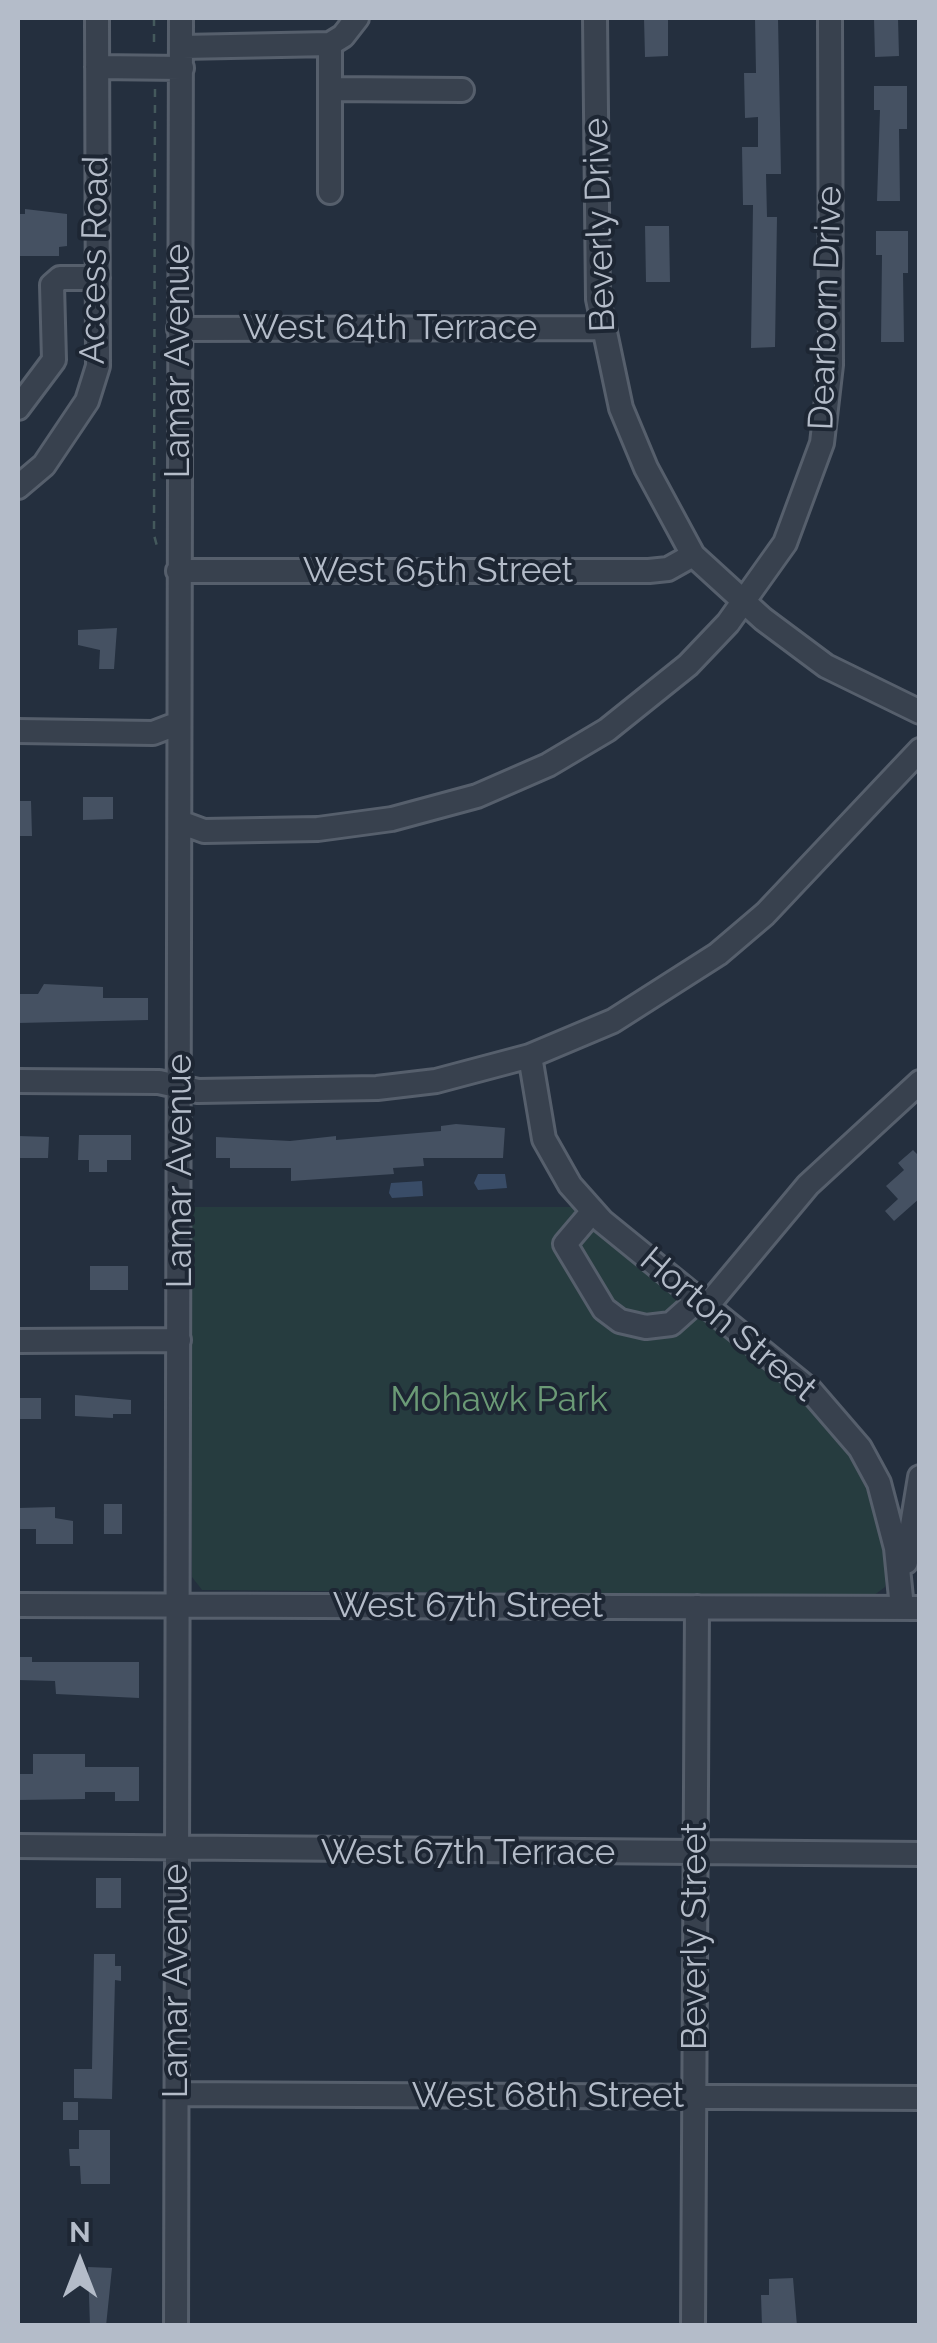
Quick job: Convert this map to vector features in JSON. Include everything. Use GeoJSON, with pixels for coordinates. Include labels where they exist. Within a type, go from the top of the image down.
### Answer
{"type":"FeatureCollection","features":[{"type":"Feature","properties":{"kind":"street","name":"Access Road"},"geometry":{"type":"LineString","coordinates":[[18,487],[44,465],[87,401],[98,366],[98,18]]}},
{"type":"Feature","properties":{"kind":"street","name":"Lamar Avenue"},"geometry":{"type":"LineString","coordinates":[[176,2326],[181,18]]}},
{"type":"Feature","properties":{"kind":"street"},"geometry":{"type":"LineString","coordinates":[[98,67],[154,68],[182,57],[330,44],[344,36],[357,18]]}},
{"type":"Feature","properties":{"kind":"street","name":"Beverly Drive"},"geometry":{"type":"LineString","coordinates":[[595,18],[596,269],[602,328],[621,408],[646,468],[694,556],[745,602],[826,666],[920,712]]}},
{"type":"Feature","properties":{"kind":"street","name":"Dearborn Drive"},"geometry":{"type":"LineString","coordinates":[[180,822],[204,831],[318,829],[392,819],[477,796],[548,765],[640,707],[688,665],[745,602],[798,518],[818,464],[827,414],[831,365],[830,18]]}},
{"type":"Feature","properties":{"kind":"street"},"geometry":{"type":"LineString","coordinates":[[330,44],[330,192]]}},
{"type":"Feature","properties":{"kind":"street"},"geometry":{"type":"LineString","coordinates":[[332,88],[462,90]]}},
{"type":"Feature","properties":{"kind":"street"},"geometry":{"type":"LineString","coordinates":[[18,408],[54,360],[52,285],[60,278],[98,278]]}},
{"type":"Feature","properties":{"kind":"street","name":"West 64th Terrace"},"geometry":{"type":"LineString","coordinates":[[179,329],[602,328]]}},
{"type":"Feature","properties":{"kind":"street","name":"West 65th Street"},"geometry":{"type":"LineString","coordinates":[[178,572],[649,571],[668,569],[694,556]]}},
{"type":"Feature","properties":{"kind":"street"},"geometry":{"type":"LineString","coordinates":[[18,731],[153,733],[179,723]]}},
{"type":"Feature","properties":{"kind":"street"},"geometry":{"type":"LineString","coordinates":[[18,1081],[159,1082],[198,1090],[377,1088],[436,1080],[530,1056],[613,1021],[718,954],[765,914],[920,750]]}},
{"type":"Feature","properties":{"kind":"street","name":"Horton Street"},"geometry":{"type":"LineString","coordinates":[[530,1056],[544,1138],[570,1185],[592,1210],[810,1390],[842,1424],[878,1483],[911,1608]]}},
{"type":"Feature","properties":{"kind":"street"},"geometry":{"type":"LineString","coordinates":[[592,1210],[565,1244],[604,1309],[620,1321],[646,1327],[671,1324],[703,1302],[808,1186],[920,1082]]}},
{"type":"Feature","properties":{"kind":"street"},"geometry":{"type":"LineString","coordinates":[[18,1341],[179,1340]]}},
{"type":"Feature","properties":{"kind":"street"},"geometry":{"type":"LineString","coordinates":[[878,1483],[919,1479],[909,1526],[911,1608]]}},
{"type":"Feature","properties":{"kind":"street","name":"West 67th Street"},"geometry":{"type":"LineString","coordinates":[[18,1604],[911,1608]]}},
{"type":"Feature","properties":{"kind":"street","name":"Beverly Street"},"geometry":{"type":"LineString","coordinates":[[693,2326],[698,1607]]}},
{"type":"Feature","properties":{"kind":"street","name":"West 67th Terrace"},"geometry":{"type":"LineString","coordinates":[[18,1846],[920,1854]]}},
{"type":"Feature","properties":{"kind":"street","name":"West 68th Street"},"geometry":{"type":"LineString","coordinates":[[176,2094],[920,2098]]}},
{"type":"Feature","properties":{"kind":"path"},"geometry":{"type":"LineString","coordinates":[[154,18],[154,535],[160,556],[178,572]]}},
{"type":"Feature","properties":{"kind":"green space","name":"Mohawk Park"},"geometry":{"type":"Polygon","coordinates":[[[190,1207],[575,1207],[801,1394],[848,1448],[883,1525],[888,1568],[885,1587],[873,1596],[202,1590],[192,1577],[190,1207]]]}},
{"type":"Feature","properties":{"kind":"water"},"geometry":{"type":"Polygon","coordinates":[[[478,1174],[505,1174],[507,1188],[478,1190],[474,1183],[478,1174]]]}},
{"type":"Feature","properties":{"kind":"water"},"geometry":{"type":"Polygon","coordinates":[[[422,1181],[423,1196],[392,1198],[389,1193],[391,1183],[422,1181]]]}},
{"type":"Feature","properties":{"kind":"building"},"geometry":{"type":"Polygon","coordinates":[[[644,18],[668,18],[668,56],[645,57],[644,18]]]}},
{"type":"Feature","properties":{"kind":"building"},"geometry":{"type":"Polygon","coordinates":[[[755,18],[778,18],[781,174],[766,174],[767,217],[777,217],[775,347],[751,348],[753,205],[743,205],[742,147],[758,147],[758,117],[745,118],[744,73],[756,73],[755,18]]]}},
{"type":"Feature","properties":{"kind":"building"},"geometry":{"type":"Polygon","coordinates":[[[874,18],[898,18],[899,56],[875,57],[874,18]]]}},
{"type":"Feature","properties":{"kind":"building"},"geometry":{"type":"Polygon","coordinates":[[[874,86],[907,86],[907,129],[899,129],[900,201],[877,201],[880,110],[874,110],[874,86]]]}},
{"type":"Feature","properties":{"kind":"building"},"geometry":{"type":"Polygon","coordinates":[[[25,209],[67,214],[67,246],[59,247],[59,256],[18,256],[18,214],[25,214],[25,209]]]}},
{"type":"Feature","properties":{"kind":"building"},"geometry":{"type":"Polygon","coordinates":[[[645,226],[669,226],[670,282],[646,282],[645,226]]]}},
{"type":"Feature","properties":{"kind":"building"},"geometry":{"type":"Polygon","coordinates":[[[876,231],[908,231],[908,273],[903,273],[904,342],[881,342],[882,255],[876,255],[876,231]]]}},
{"type":"Feature","properties":{"kind":"building"},"geometry":{"type":"Polygon","coordinates":[[[117,628],[114,669],[99,669],[100,650],[78,645],[78,630],[117,628]]]}},
{"type":"Feature","properties":{"kind":"building"},"geometry":{"type":"Polygon","coordinates":[[[83,797],[113,797],[113,819],[83,820],[83,797]]]}},
{"type":"Feature","properties":{"kind":"building"},"geometry":{"type":"Polygon","coordinates":[[[18,801],[31,801],[32,836],[18,836],[18,801]]]}},
{"type":"Feature","properties":{"kind":"building"},"geometry":{"type":"Polygon","coordinates":[[[44,984],[103,987],[103,998],[148,998],[148,1020],[18,1023],[18,994],[38,994],[44,984]]]}},
{"type":"Feature","properties":{"kind":"building"},"geometry":{"type":"Polygon","coordinates":[[[441,1126],[505,1128],[503,1158],[423,1158],[424,1166],[393,1168],[394,1174],[291,1181],[291,1168],[230,1168],[230,1158],[216,1158],[216,1137],[290,1141],[336,1136],[336,1140],[441,1131],[441,1126]]]}},
{"type":"Feature","properties":{"kind":"building"},"geometry":{"type":"Polygon","coordinates":[[[79,1135],[131,1135],[131,1160],[107,1160],[107,1172],[89,1172],[89,1160],[78,1160],[79,1135]]]}},
{"type":"Feature","properties":{"kind":"building"},"geometry":{"type":"Polygon","coordinates":[[[18,1136],[49,1137],[48,1158],[18,1158],[18,1136]]]}},
{"type":"Feature","properties":{"kind":"building"},"geometry":{"type":"Polygon","coordinates":[[[913,1150],[920,1157],[920,1198],[894,1221],[885,1211],[898,1199],[886,1186],[904,1170],[898,1163],[913,1150]]]}},
{"type":"Feature","properties":{"kind":"building"},"geometry":{"type":"Polygon","coordinates":[[[90,1266],[128,1266],[128,1290],[90,1290],[90,1266]]]}},
{"type":"Feature","properties":{"kind":"building"},"geometry":{"type":"Polygon","coordinates":[[[75,1395],[131,1400],[131,1414],[113,1414],[113,1418],[75,1416],[75,1395]]]}},
{"type":"Feature","properties":{"kind":"building"},"geometry":{"type":"Polygon","coordinates":[[[18,1398],[41,1398],[41,1419],[18,1419],[18,1398]]]}},
{"type":"Feature","properties":{"kind":"building"},"geometry":{"type":"Polygon","coordinates":[[[104,1504],[122,1504],[122,1534],[104,1534],[104,1504]]]}},
{"type":"Feature","properties":{"kind":"building"},"geometry":{"type":"Polygon","coordinates":[[[55,1507],[55,1518],[73,1521],[73,1544],[36,1544],[36,1529],[18,1529],[18,1508],[55,1507]]]}},
{"type":"Feature","properties":{"kind":"building"},"geometry":{"type":"Polygon","coordinates":[[[18,1657],[32,1657],[32,1662],[139,1662],[139,1698],[56,1694],[55,1681],[18,1680],[18,1657]]]}},
{"type":"Feature","properties":{"kind":"building"},"geometry":{"type":"Polygon","coordinates":[[[33,1754],[85,1754],[85,1767],[139,1767],[139,1801],[115,1801],[115,1792],[85,1792],[85,1799],[18,1800],[18,1774],[33,1774],[33,1754]]]}},
{"type":"Feature","properties":{"kind":"building"},"geometry":{"type":"Polygon","coordinates":[[[96,1878],[121,1878],[121,1908],[96,1908],[96,1878]]]}},
{"type":"Feature","properties":{"kind":"building"},"geometry":{"type":"Polygon","coordinates":[[[94,1954],[115,1954],[115,1966],[121,1966],[121,1981],[115,1980],[112,2099],[74,2098],[74,2069],[92,2069],[94,1954]]]}},
{"type":"Feature","properties":{"kind":"building"},"geometry":{"type":"Polygon","coordinates":[[[63,2102],[78,2102],[78,2120],[63,2120],[63,2102]]]}},
{"type":"Feature","properties":{"kind":"building"},"geometry":{"type":"Polygon","coordinates":[[[79,2130],[110,2130],[110,2184],[81,2184],[80,2166],[70,2166],[69,2149],[79,2149],[79,2130]]]}},
{"type":"Feature","properties":{"kind":"building"},"geometry":{"type":"Polygon","coordinates":[[[88,2267],[112,2268],[106,2326],[90,2326],[88,2267]]]}},
{"type":"Feature","properties":{"kind":"building"},"geometry":{"type":"Polygon","coordinates":[[[793,2278],[797,2326],[762,2326],[761,2295],[769,2295],[769,2279],[793,2278]]]}}]}
